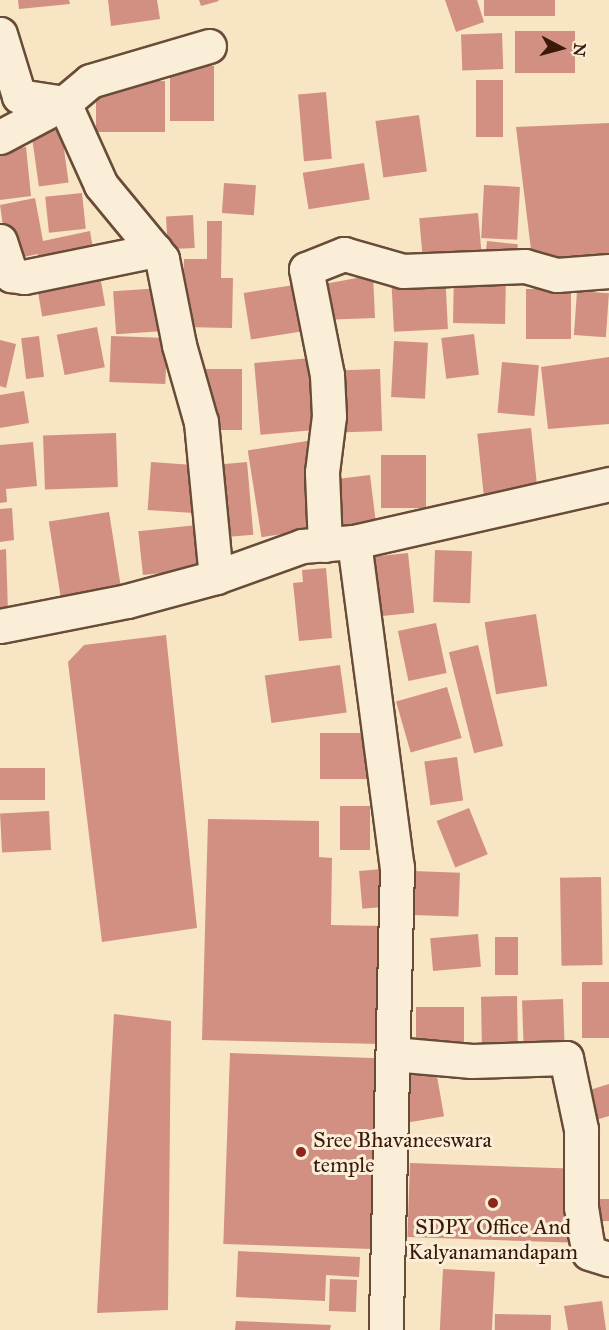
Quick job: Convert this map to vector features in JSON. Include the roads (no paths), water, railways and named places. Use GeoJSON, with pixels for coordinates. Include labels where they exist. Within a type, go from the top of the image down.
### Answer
{"type":"FeatureCollection","features":[{"type":"Feature","properties":{"kind":"street"},"geometry":{"type":"LineString","coordinates":[[0,34],[19,96],[64,103]]}},
{"type":"Feature","properties":{"kind":"street"},"geometry":{"type":"LineString","coordinates":[[0,137],[64,103],[90,81],[208,46]]}},
{"type":"Feature","properties":{"kind":"street"},"geometry":{"type":"LineString","coordinates":[[64,103],[101,185],[162,259],[179,345],[201,422],[216,577]]}},
{"type":"Feature","properties":{"kind":"street"},"geometry":{"type":"LineString","coordinates":[[0,241],[11,275],[24,277],[155,250]]}},
{"type":"Feature","properties":{"kind":"street"},"geometry":{"type":"LineString","coordinates":[[386,1330],[397,867],[339,543],[322,472],[328,416],[327,375],[306,269],[344,254],[403,271],[525,266],[557,275],[609,271]]}},
{"type":"Feature","properties":{"kind":"street"},"geometry":{"type":"LineString","coordinates":[[0,626],[127,601],[216,577],[302,546],[339,543],[609,484]]}},
{"type":"Feature","properties":{"kind":"street"},"geometry":{"type":"LineString","coordinates":[[393,1054],[472,1061],[566,1058],[581,1129],[581,1207],[589,1253],[609,1259]]}},
{"type":"Feature","properties":{"kind":"place","name":"Sree Bhavaneeswara temple"},"geometry":{"type":"Point","coordinates":[301,1152]}},
{"type":"Feature","properties":{"kind":"place","name":"SDPY Office And Kalyanamandapam"},"geometry":{"type":"Point","coordinates":[493,1203]}}]}
